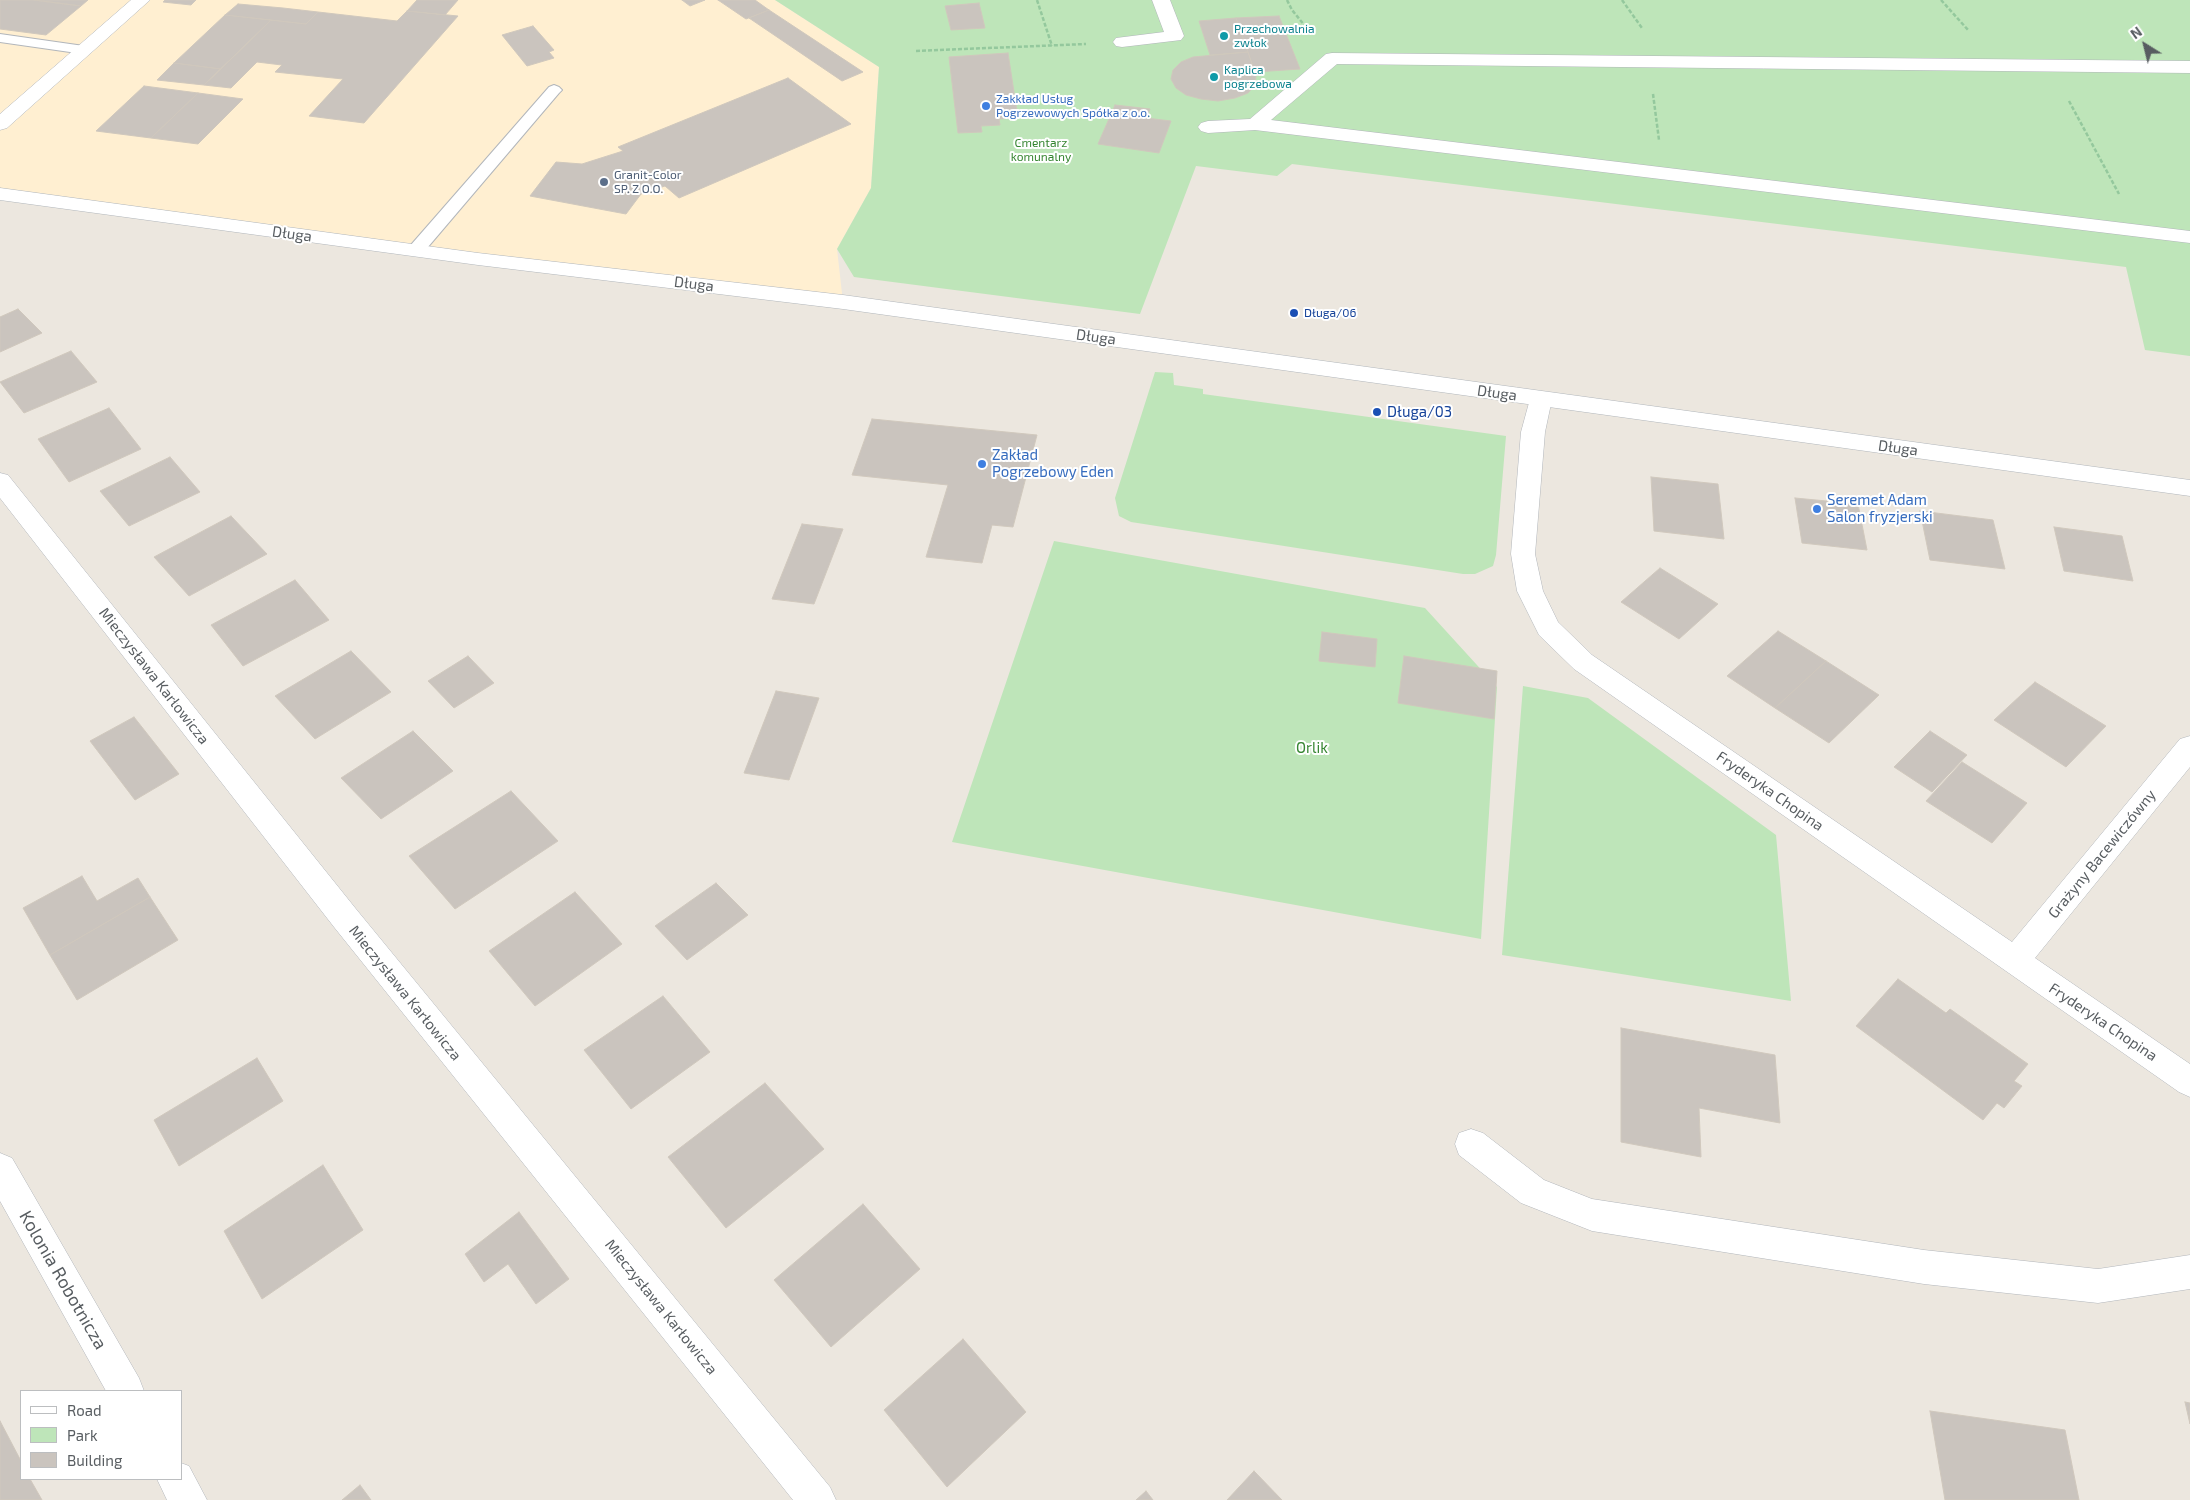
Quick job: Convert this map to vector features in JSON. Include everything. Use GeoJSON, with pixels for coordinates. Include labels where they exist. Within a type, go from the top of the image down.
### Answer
{"type":"FeatureCollection","features":[{"type":"Feature","properties":{"kind":"street"},"geometry":{"type":"LineString","coordinates":[[0,124],[141,0]]}},
{"type":"Feature","properties":{"kind":"street"},"geometry":{"type":"LineString","coordinates":[[1122,42],[1175,36],[1161,0]]}},
{"type":"Feature","properties":{"kind":"street"},"geometry":{"type":"LineString","coordinates":[[1255,124],[1332,58],[1649,63],[2190,67]]}},
{"type":"Feature","properties":{"kind":"street"},"geometry":{"type":"LineString","coordinates":[[1208,127],[1255,124],[1664,175],[2190,237]]}},
{"type":"Feature","properties":{"kind":"street","name":"Długa"},"geometry":{"type":"LineString","coordinates":[[2,196],[416,250],[843,302],[2190,488]]}},
{"type":"Feature","properties":{"kind":"street","name":"Fryderyka Chopina"},"geometry":{"type":"LineString","coordinates":[[1541,399],[1533,432],[1523,554],[1530,590],[1548,628],[1583,662],[2190,1082]]}},
{"type":"Feature","properties":{"kind":"street","name":"Mieczysława Karłowicza"},"geometry":{"type":"LineString","coordinates":[[0,481],[344,918],[817,1500]]}},
{"type":"Feature","properties":{"kind":"street","name":"Grażyny Bacewiczówny"},"geometry":{"type":"LineString","coordinates":[[2014,961],[2190,747]]}},
{"type":"Feature","properties":{"kind":"street"},"geometry":{"type":"LineString","coordinates":[[1471,1144],[1533,1192],[1592,1216],[1924,1267],[2098,1286],[2190,1272]]}},
{"type":"Feature","properties":{"kind":"street","name":"Kolonia Robotnicza"},"geometry":{"type":"LineString","coordinates":[[0,1168],[125,1390]]}},
{"type":"Feature","properties":{"kind":"street"},"geometry":{"type":"LineString","coordinates":[[177,1480],[188,1500]]}},
{"type":"Feature","properties":{"kind":"lane"},"geometry":{"type":"LineString","coordinates":[[0,38],[84,50]]}},
{"type":"Feature","properties":{"kind":"lane"},"geometry":{"type":"LineString","coordinates":[[416,250],[554,90]]}},
{"type":"Feature","properties":{"kind":"path"},"geometry":{"type":"LineString","coordinates":[[1037,0],[1052,46]]}},
{"type":"Feature","properties":{"kind":"path"},"geometry":{"type":"LineString","coordinates":[[916,51],[1122,42]]}},
{"type":"Feature","properties":{"kind":"path"},"geometry":{"type":"LineString","coordinates":[[1649,63],[1664,175]]}},
{"type":"Feature","properties":{"kind":"path"},"geometry":{"type":"LineString","coordinates":[[2051,66],[2138,230]]}},
{"type":"Feature","properties":{"kind":"shaded area"},"geometry":{"type":"Polygon","coordinates":[[[0,0],[775,0],[879,67],[871,188],[837,249],[843,302],[0,194],[0,0]]]}},
{"type":"Feature","properties":{"kind":"green space","name":"Cmentarz komunalny"},"geometry":{"type":"Polygon","coordinates":[[[775,0],[2190,0],[2190,356],[2145,350],[2126,267],[1292,164],[1277,176],[1196,166],[1140,314],[854,277],[837,249],[871,188],[879,67],[775,0]]]}},
{"type":"Feature","properties":{"kind":"green space"},"geometry":{"type":"Polygon","coordinates":[[[1155,372],[1173,373],[1174,385],[1203,389],[1203,394],[1506,436],[1496,555],[1493,566],[1475,574],[1463,574],[1131,522],[1119,516],[1115,498],[1155,372]]]}},
{"type":"Feature","properties":{"kind":"green space","name":"Orlik"},"geometry":{"type":"Polygon","coordinates":[[[1054,541],[1425,608],[1497,687],[1481,939],[952,842],[1054,541]]]}},
{"type":"Feature","properties":{"kind":"green space"},"geometry":{"type":"Polygon","coordinates":[[[1523,686],[1588,698],[1776,835],[1791,1001],[1502,955],[1523,686]]]}},
{"type":"Feature","properties":{"kind":"building"},"geometry":{"type":"Polygon","coordinates":[[[0,0],[34,0],[81,6],[46,35],[0,29],[0,0]]]}},
{"type":"Feature","properties":{"kind":"building"},"geometry":{"type":"Polygon","coordinates":[[[34,0],[88,0],[81,6],[34,0]]]}},
{"type":"Feature","properties":{"kind":"building"},"geometry":{"type":"Polygon","coordinates":[[[165,0],[196,0],[191,5],[163,2],[165,0]]]}},
{"type":"Feature","properties":{"kind":"building"},"geometry":{"type":"Polygon","coordinates":[[[417,0],[458,0],[445,15],[407,11],[417,0]]]}},
{"type":"Feature","properties":{"kind":"building"},"geometry":{"type":"Polygon","coordinates":[[[682,0],[705,0],[690,6],[682,0]]]}},
{"type":"Feature","properties":{"kind":"building"},"geometry":{"type":"Polygon","coordinates":[[[718,0],[755,0],[769,10],[746,19],[718,0]]]}},
{"type":"Feature","properties":{"kind":"building"},"geometry":{"type":"Polygon","coordinates":[[[979,3],[985,28],[951,30],[945,6],[979,3]]]}},
{"type":"Feature","properties":{"kind":"building"},"geometry":{"type":"Polygon","coordinates":[[[238,4],[318,12],[306,24],[225,15],[238,4]]]}},
{"type":"Feature","properties":{"kind":"building"},"geometry":{"type":"Polygon","coordinates":[[[769,10],[863,72],[842,81],[749,18],[769,10]]]}},
{"type":"Feature","properties":{"kind":"building"},"geometry":{"type":"Polygon","coordinates":[[[407,11],[458,16],[364,123],[309,116],[343,79],[275,72],[282,65],[257,62],[231,88],[204,85],[271,20],[306,24],[318,12],[397,21],[407,11]]]}},
{"type":"Feature","properties":{"kind":"building"},"geometry":{"type":"Polygon","coordinates":[[[225,15],[271,20],[221,69],[174,63],[225,15]]]}},
{"type":"Feature","properties":{"kind":"building"},"geometry":{"type":"Polygon","coordinates":[[[1279,16],[1300,69],[1255,72],[1236,18],[1279,16]]]}},
{"type":"Feature","properties":{"kind":"building","name":"Przechowalnia zwłok"},"geometry":{"type":"Polygon","coordinates":[[[1236,18],[1248,52],[1210,55],[1199,21],[1236,18]]]}},
{"type":"Feature","properties":{"kind":"building"},"geometry":{"type":"Polygon","coordinates":[[[533,26],[554,50],[549,52],[554,58],[527,66],[502,35],[533,26]]]}},
{"type":"Feature","properties":{"kind":"building","name":"Kaplica pogrzebowa"},"geometry":{"type":"Polygon","coordinates":[[[1248,52],[1256,76],[1255,85],[1248,93],[1235,98],[1218,101],[1186,95],[1176,88],[1171,79],[1173,70],[1181,62],[1193,57],[1248,52]]]}},
{"type":"Feature","properties":{"kind":"building"},"geometry":{"type":"Polygon","coordinates":[[[1008,53],[1018,118],[999,119],[1000,125],[981,126],[982,132],[958,133],[949,57],[1008,53]]]}},
{"type":"Feature","properties":{"kind":"building"},"geometry":{"type":"Polygon","coordinates":[[[174,63],[221,69],[204,85],[157,80],[174,63]]]}},
{"type":"Feature","properties":{"kind":"building"},"geometry":{"type":"Polygon","coordinates":[[[788,78],[851,124],[679,198],[665,186],[641,194],[626,214],[530,196],[556,162],[582,164],[623,151],[618,147],[788,78]]]}},
{"type":"Feature","properties":{"kind":"building"},"geometry":{"type":"Polygon","coordinates":[[[144,86],[198,93],[151,138],[96,131],[144,86]]]}},
{"type":"Feature","properties":{"kind":"building"},"geometry":{"type":"Polygon","coordinates":[[[198,93],[243,99],[198,144],[151,138],[198,93]]]}},
{"type":"Feature","properties":{"kind":"building"},"geometry":{"type":"Polygon","coordinates":[[[1115,105],[1150,109],[1146,118],[1171,121],[1159,153],[1098,144],[1115,105]]]}},
{"type":"Feature","properties":{"kind":"building"},"geometry":{"type":"Polygon","coordinates":[[[18,309],[42,333],[0,352],[0,317],[18,309]]]}},
{"type":"Feature","properties":{"kind":"building"},"geometry":{"type":"Polygon","coordinates":[[[71,351],[97,382],[24,413],[0,382],[71,351]]]}},
{"type":"Feature","properties":{"kind":"building"},"geometry":{"type":"Polygon","coordinates":[[[109,408],[141,449],[69,482],[38,439],[109,408]]]}},
{"type":"Feature","properties":{"kind":"building"},"geometry":{"type":"Polygon","coordinates":[[[872,419],[1037,435],[1013,527],[992,525],[982,563],[926,557],[948,485],[852,475],[872,419]]]}},
{"type":"Feature","properties":{"kind":"building"},"geometry":{"type":"Polygon","coordinates":[[[170,457],[200,492],[129,526],[100,491],[170,457]]]}},
{"type":"Feature","properties":{"kind":"building"},"geometry":{"type":"Polygon","coordinates":[[[1651,477],[1718,484],[1724,539],[1654,531],[1651,477]]]}},
{"type":"Feature","properties":{"kind":"building"},"geometry":{"type":"Polygon","coordinates":[[[1795,498],[1858,504],[1867,550],[1802,543],[1795,498]]]}},
{"type":"Feature","properties":{"kind":"building"},"geometry":{"type":"Polygon","coordinates":[[[1920,511],[1993,520],[2005,569],[1930,560],[1920,511]]]}},
{"type":"Feature","properties":{"kind":"building"},"geometry":{"type":"Polygon","coordinates":[[[231,516],[267,554],[189,596],[154,557],[231,516]]]}},
{"type":"Feature","properties":{"kind":"building"},"geometry":{"type":"Polygon","coordinates":[[[802,524],[843,529],[814,604],[772,599],[802,524]]]}},
{"type":"Feature","properties":{"kind":"building"},"geometry":{"type":"Polygon","coordinates":[[[2054,527],[2122,536],[2133,581],[2064,571],[2054,527]]]}},
{"type":"Feature","properties":{"kind":"building"},"geometry":{"type":"Polygon","coordinates":[[[1660,568],[1718,604],[1679,639],[1621,602],[1660,568]]]}},
{"type":"Feature","properties":{"kind":"building"},"geometry":{"type":"Polygon","coordinates":[[[295,580],[329,620],[243,666],[211,625],[295,580]]]}},
{"type":"Feature","properties":{"kind":"building"},"geometry":{"type":"Polygon","coordinates":[[[1778,631],[1826,661],[1775,708],[1727,676],[1778,631]]]}},
{"type":"Feature","properties":{"kind":"building"},"geometry":{"type":"Polygon","coordinates":[[[1322,632],[1377,639],[1375,667],[1319,661],[1322,632]]]}},
{"type":"Feature","properties":{"kind":"building"},"geometry":{"type":"Polygon","coordinates":[[[351,651],[391,692],[315,739],[275,696],[351,651]]]}},
{"type":"Feature","properties":{"kind":"building"},"geometry":{"type":"Polygon","coordinates":[[[468,656],[494,683],[454,708],[428,681],[468,656]]]}},
{"type":"Feature","properties":{"kind":"building"},"geometry":{"type":"Polygon","coordinates":[[[1404,656],[1497,671],[1494,719],[1398,703],[1404,656]]]}},
{"type":"Feature","properties":{"kind":"building"},"geometry":{"type":"Polygon","coordinates":[[[1826,661],[1879,695],[1829,743],[1775,708],[1826,661]]]}},
{"type":"Feature","properties":{"kind":"building"},"geometry":{"type":"Polygon","coordinates":[[[2035,682],[2106,726],[2066,767],[1994,720],[2035,682]]]}},
{"type":"Feature","properties":{"kind":"building"},"geometry":{"type":"Polygon","coordinates":[[[776,691],[819,698],[789,780],[744,773],[776,691]]]}},
{"type":"Feature","properties":{"kind":"building"},"geometry":{"type":"Polygon","coordinates":[[[134,717],[179,774],[135,800],[90,741],[134,717]]]}},
{"type":"Feature","properties":{"kind":"building"},"geometry":{"type":"Polygon","coordinates":[[[413,731],[453,771],[381,819],[341,778],[413,731]]]}},
{"type":"Feature","properties":{"kind":"building"},"geometry":{"type":"Polygon","coordinates":[[[1930,731],[1967,755],[1932,792],[1894,767],[1930,731]]]}},
{"type":"Feature","properties":{"kind":"building"},"geometry":{"type":"Polygon","coordinates":[[[1962,762],[2027,803],[1992,843],[1926,801],[1962,762]]]}},
{"type":"Feature","properties":{"kind":"building"},"geometry":{"type":"Polygon","coordinates":[[[511,791],[558,841],[455,909],[409,856],[511,791]]]}},
{"type":"Feature","properties":{"kind":"building"},"geometry":{"type":"Polygon","coordinates":[[[82,876],[97,901],[138,878],[150,897],[50,955],[23,908],[82,876]]]}},
{"type":"Feature","properties":{"kind":"building"},"geometry":{"type":"Polygon","coordinates":[[[716,883],[748,915],[687,960],[655,926],[716,883]]]}},
{"type":"Feature","properties":{"kind":"building"},"geometry":{"type":"Polygon","coordinates":[[[575,892],[622,944],[535,1006],[489,951],[575,892]]]}},
{"type":"Feature","properties":{"kind":"building"},"geometry":{"type":"Polygon","coordinates":[[[150,897],[178,940],[77,1000],[50,955],[150,897]]]}},
{"type":"Feature","properties":{"kind":"building"},"geometry":{"type":"Polygon","coordinates":[[[1898,979],[1946,1013],[1950,1009],[2028,1064],[2014,1081],[2022,1086],[2004,1108],[1997,1103],[1983,1120],[1856,1026],[1898,979]]]}},
{"type":"Feature","properties":{"kind":"building"},"geometry":{"type":"Polygon","coordinates":[[[663,996],[710,1052],[631,1109],[584,1050],[663,996]]]}},
{"type":"Feature","properties":{"kind":"building"},"geometry":{"type":"Polygon","coordinates":[[[1621,1028],[1775,1055],[1780,1123],[1699,1108],[1701,1157],[1621,1142],[1621,1028]]]}},
{"type":"Feature","properties":{"kind":"building"},"geometry":{"type":"Polygon","coordinates":[[[257,1058],[283,1101],[179,1166],[154,1120],[257,1058]]]}},
{"type":"Feature","properties":{"kind":"building"},"geometry":{"type":"Polygon","coordinates":[[[765,1083],[824,1149],[726,1228],[668,1157],[765,1083]]]}},
{"type":"Feature","properties":{"kind":"building"},"geometry":{"type":"Polygon","coordinates":[[[323,1165],[363,1230],[262,1299],[224,1231],[323,1165]]]}},
{"type":"Feature","properties":{"kind":"building"},"geometry":{"type":"Polygon","coordinates":[[[863,1204],[920,1269],[831,1347],[774,1280],[863,1204]]]}},
{"type":"Feature","properties":{"kind":"building"},"geometry":{"type":"Polygon","coordinates":[[[519,1212],[569,1279],[536,1304],[508,1264],[484,1282],[465,1254],[519,1212]]]}},
{"type":"Feature","properties":{"kind":"building"},"geometry":{"type":"Polygon","coordinates":[[[963,1339],[1026,1412],[947,1487],[884,1410],[963,1339]]]}},
{"type":"Feature","properties":{"kind":"building"},"geometry":{"type":"Polygon","coordinates":[[[2185,1402],[2190,1403],[2190,1424],[2185,1402]]]}},
{"type":"Feature","properties":{"kind":"building"},"geometry":{"type":"Polygon","coordinates":[[[1930,1411],[2065,1430],[2079,1500],[1945,1500],[1930,1411]]]}},
{"type":"Feature","properties":{"kind":"building"},"geometry":{"type":"Polygon","coordinates":[[[0,1421],[20,1459],[20,1480],[31,1480],[42,1500],[0,1500],[0,1421]]]}},
{"type":"Feature","properties":{"kind":"building"},"geometry":{"type":"Polygon","coordinates":[[[1254,1471],[1282,1500],[1227,1500],[1254,1471]]]}},
{"type":"Feature","properties":{"kind":"building"},"geometry":{"type":"Polygon","coordinates":[[[360,1485],[371,1500],[342,1500],[360,1485]]]}},
{"type":"Feature","properties":{"kind":"building"},"geometry":{"type":"Polygon","coordinates":[[[1146,1491],[1153,1500],[1136,1500],[1146,1491]]]}},
{"type":"Feature","properties":{"kind":"place","name":"Przechowalnia zwłok"},"geometry":{"type":"Point","coordinates":[1224,36]}},
{"type":"Feature","properties":{"kind":"place","name":"Kaplica pogrzebowa"},"geometry":{"type":"Point","coordinates":[1214,77]}},
{"type":"Feature","properties":{"kind":"place","name":"Zakkład Usług Pogrzewowych Spółka z o.o."},"geometry":{"type":"Point","coordinates":[986,106]}},
{"type":"Feature","properties":{"kind":"place","name":"Granit-Color SP. Z O.O."},"geometry":{"type":"Point","coordinates":[604,182]}},
{"type":"Feature","properties":{"kind":"place","name":"Długa/06"},"geometry":{"type":"Point","coordinates":[1294,313]}},
{"type":"Feature","properties":{"kind":"place","name":"Długa/03"},"geometry":{"type":"Point","coordinates":[1377,412]}},
{"type":"Feature","properties":{"kind":"place","name":"Zakład Pogrzebowy Eden"},"geometry":{"type":"Point","coordinates":[982,464]}},
{"type":"Feature","properties":{"kind":"place","name":"Seremet Adam Salon fryzjerski"},"geometry":{"type":"Point","coordinates":[1817,509]}}]}
